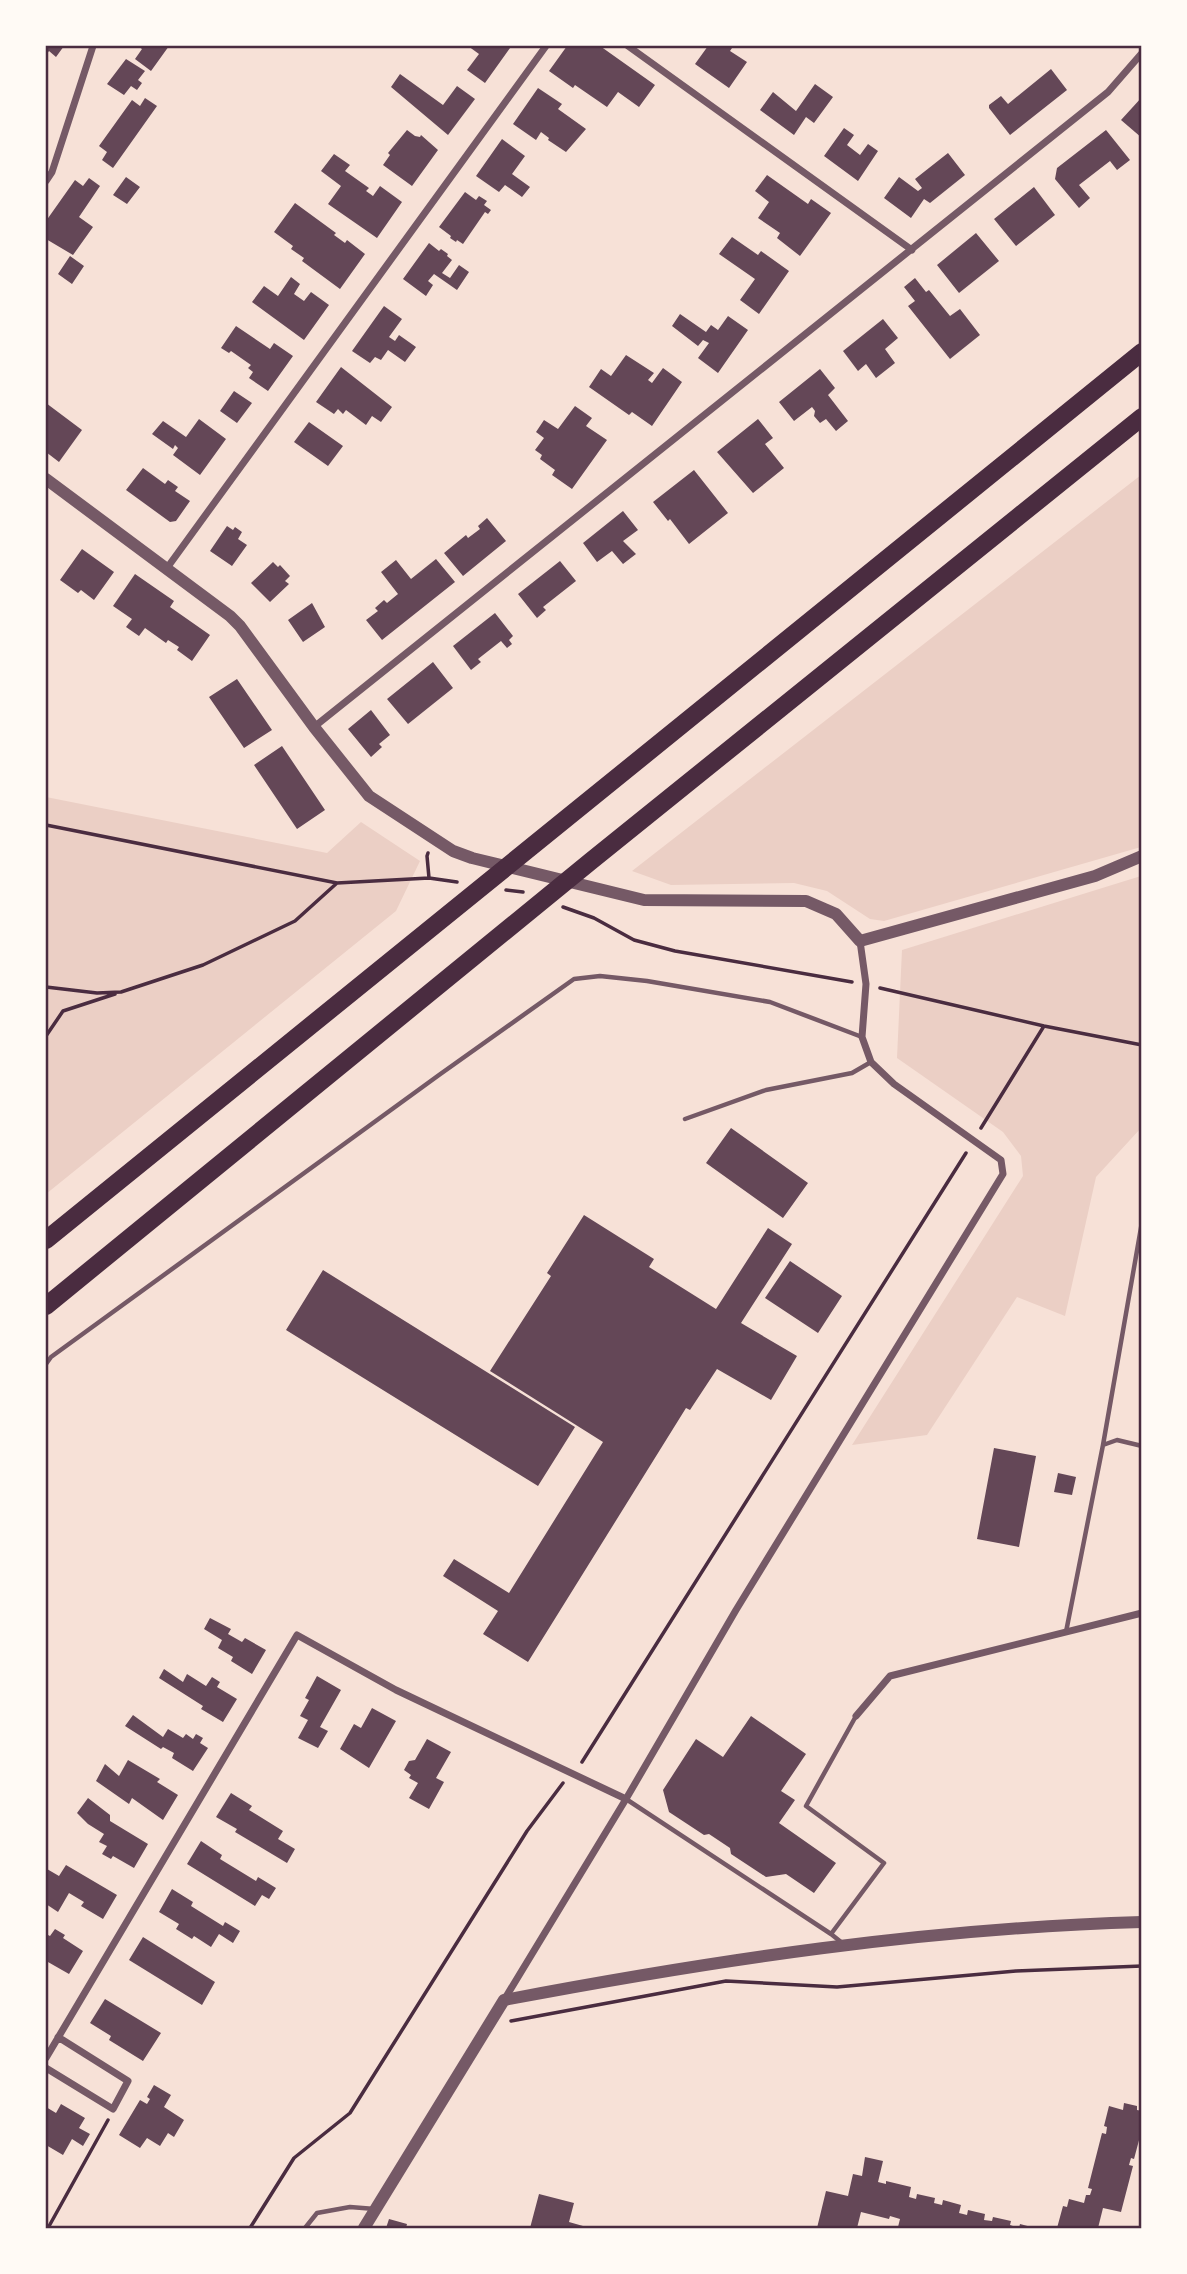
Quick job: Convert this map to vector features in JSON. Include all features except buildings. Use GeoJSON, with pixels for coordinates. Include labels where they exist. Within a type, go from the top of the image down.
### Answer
{"type":"FeatureCollection","features":[{"type":"Feature","properties":{"kind":"highway"},"geometry":{"type":"LineString","coordinates":[[46,1240],[1142,352]]}},
{"type":"Feature","properties":{"kind":"highway"},"geometry":{"type":"LineString","coordinates":[[46,1306],[1142,417]]}},
{"type":"Feature","properties":{"kind":"street"},"geometry":{"type":"LineString","coordinates":[[46,181],[52,172],[93,46]]}},
{"type":"Feature","properties":{"kind":"street"},"geometry":{"type":"LineString","coordinates":[[167,568],[546,46]]}},
{"type":"Feature","properties":{"kind":"street"},"geometry":{"type":"LineString","coordinates":[[628,46],[912,250]]}},
{"type":"Feature","properties":{"kind":"street"},"geometry":{"type":"LineString","coordinates":[[314,727],[1108,92],[1142,53]]}},
{"type":"Feature","properties":{"kind":"street"},"geometry":{"type":"LineString","coordinates":[[46,479],[167,568],[240,626],[314,727],[369,796],[434,840],[472,858],[644,900],[806,901],[836,914],[860,941],[866,984],[862,1037],[871,1062],[894,1084],[1001,1160],[1003,1174],[736,1610],[626,1799],[364,2228]]}},
{"type":"Feature","properties":{"kind":"street"},"geometry":{"type":"LineString","coordinates":[[860,941],[1094,876],[1142,856]]}},
{"type":"Feature","properties":{"kind":"street"},"geometry":{"type":"LineString","coordinates":[[856,1716],[890,1676],[1142,1613]]}},
{"type":"Feature","properties":{"kind":"street"},"geometry":{"type":"LineString","coordinates":[[46,2057],[298,1635],[396,1690],[626,1799]]}},
{"type":"Feature","properties":{"kind":"street"},"geometry":{"type":"LineString","coordinates":[[504,2000],[844,1945],[920,1936],[1142,1922]]}},
{"type":"Feature","properties":{"kind":"street"},"geometry":{"type":"LineString","coordinates":[[46,2068],[113,2109],[128,2081],[58,2037]]}},
{"type":"Feature","properties":{"kind":"lane"},"geometry":{"type":"LineString","coordinates":[[46,1364],[62,1349],[574,979],[600,976],[647,981],[769,1002],[862,1037]]}},
{"type":"Feature","properties":{"kind":"lane"},"geometry":{"type":"LineString","coordinates":[[685,1119],[766,1090],[852,1073],[871,1062]]}},
{"type":"Feature","properties":{"kind":"lane"},"geometry":{"type":"LineString","coordinates":[[1066,1632],[1142,1223]]}},
{"type":"Feature","properties":{"kind":"lane"},"geometry":{"type":"LineString","coordinates":[[1102,1445],[1117,1440],[1142,1446]]}},
{"type":"Feature","properties":{"kind":"lane"},"geometry":{"type":"LineString","coordinates":[[831,1934],[884,1863],[806,1806],[856,1716]]}},
{"type":"Feature","properties":{"kind":"lane"},"geometry":{"type":"LineString","coordinates":[[626,1799],[844,1945]]}},
{"type":"Feature","properties":{"kind":"lane"},"geometry":{"type":"LineString","coordinates":[[305,2228],[317,2213],[350,2207],[376,2209]]}},
{"type":"Feature","properties":{"kind":"path"},"geometry":{"type":"LineString","coordinates":[[46,825],[337,883],[429,878],[462,883]]}},
{"type":"Feature","properties":{"kind":"path"},"geometry":{"type":"LineString","coordinates":[[429,878],[426,856],[434,840]]}},
{"type":"Feature","properties":{"kind":"path"},"geometry":{"type":"LineString","coordinates":[[46,1036],[63,1011],[203,965],[295,920],[337,883]]}},
{"type":"Feature","properties":{"kind":"path"},"geometry":{"type":"LineString","coordinates":[[498,889],[535,897]]}},
{"type":"Feature","properties":{"kind":"path"},"geometry":{"type":"LineString","coordinates":[[558,905],[594,918],[634,940],[675,951],[866,984],[1044,1026],[1142,1045]]}},
{"type":"Feature","properties":{"kind":"path"},"geometry":{"type":"LineString","coordinates":[[46,988],[97,993],[121,992]]}},
{"type":"Feature","properties":{"kind":"path"},"geometry":{"type":"LineString","coordinates":[[250,2228],[294,2158],[350,2113],[527,1831],[571,1773],[584,1761],[1044,1026]]}},
{"type":"Feature","properties":{"kind":"path"},"geometry":{"type":"LineString","coordinates":[[489,2025],[726,1981],[837,1987],[1016,1971],[1142,1966]]}},
{"type":"Feature","properties":{"kind":"path"},"geometry":{"type":"LineString","coordinates":[[48,2228],[113,2109]]}},
{"type":"Feature","properties":{"kind":"shaded area"},"geometry":{"type":"Polygon","coordinates":[[[1141,475],[1141,847],[884,921],[870,919],[827,891],[794,883],[671,885],[632,871],[1141,475]]]}},
{"type":"Feature","properties":{"kind":"shaded area"},"geometry":{"type":"Polygon","coordinates":[[[46,797],[327,853],[361,822],[420,861],[396,911],[46,1194],[46,797]]]}},
{"type":"Feature","properties":{"kind":"shaded area"},"geometry":{"type":"Polygon","coordinates":[[[1141,876],[1141,1128],[1096,1177],[1065,1316],[1017,1297],[927,1435],[852,1445],[1023,1176],[1021,1156],[1003,1132],[897,1058],[902,950],[1141,876]]]}}]}
